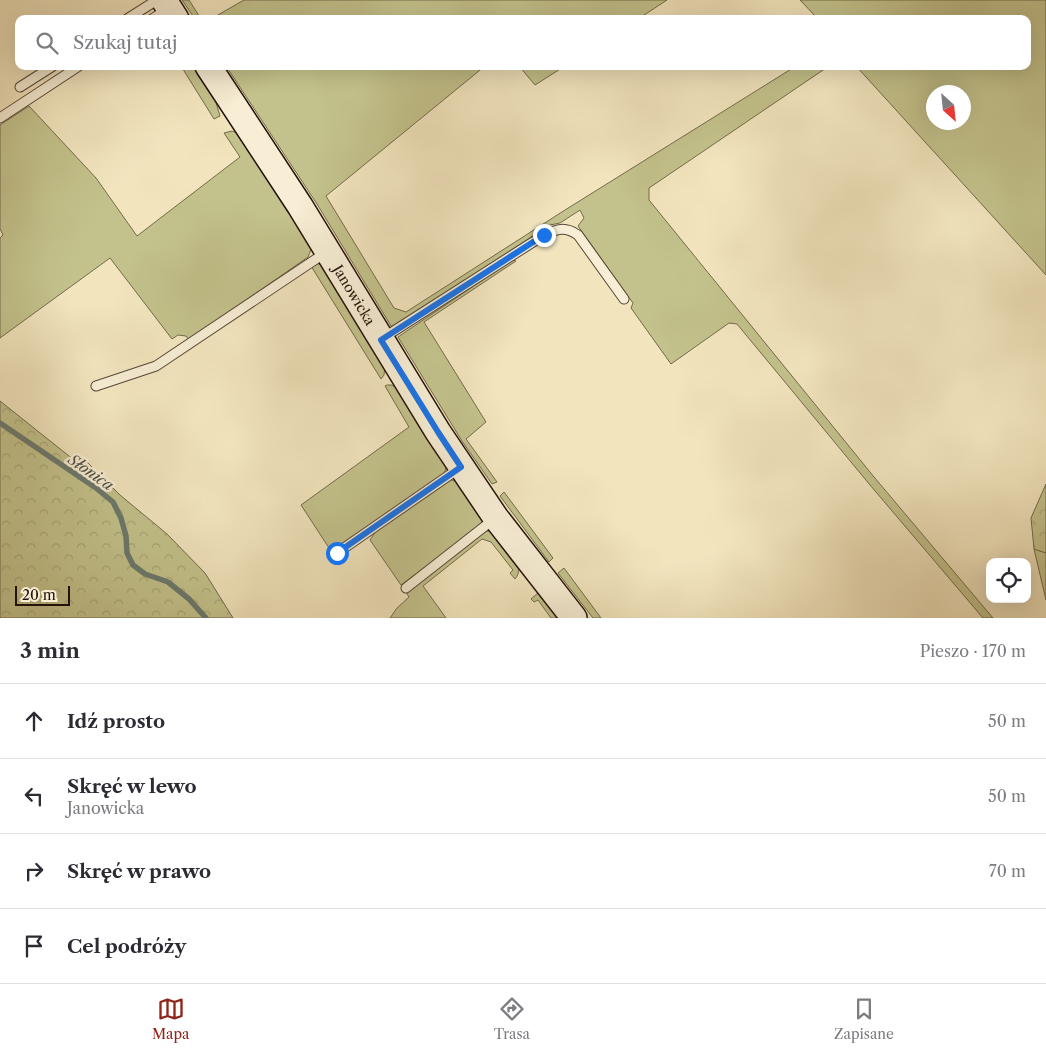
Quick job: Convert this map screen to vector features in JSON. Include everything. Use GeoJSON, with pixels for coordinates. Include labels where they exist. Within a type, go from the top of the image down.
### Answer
{"type":"FeatureCollection","features":[{"type":"Feature","properties":{"kind":"street","name":"Janowicka"},"geometry":{"type":"LineString","coordinates":[[211,70],[300,206],[461,467],[496,518],[574,618]]}},
{"type":"Feature","properties":{"kind":"lane"},"geometry":{"type":"LineString","coordinates":[[141,15],[163,9]]}},
{"type":"Feature","properties":{"kind":"lane"},"geometry":{"type":"LineString","coordinates":[[20,87],[47,70]]}},
{"type":"Feature","properties":{"kind":"lane"},"geometry":{"type":"LineString","coordinates":[[0,118],[73,70]]}},
{"type":"Feature","properties":{"kind":"lane"},"geometry":{"type":"LineString","coordinates":[[381,340],[544,235],[562,228],[571,230],[578,235],[624,299]]}},
{"type":"Feature","properties":{"kind":"lane"},"geometry":{"type":"LineString","coordinates":[[96,386],[156,366],[328,251]]}},
{"type":"Feature","properties":{"kind":"lane"},"geometry":{"type":"LineString","coordinates":[[337,553],[461,467]]}},
{"type":"Feature","properties":{"kind":"lane"},"geometry":{"type":"LineString","coordinates":[[406,588],[496,518]]}},
{"type":"Feature","properties":{"kind":"green space"},"geometry":{"type":"Polygon","coordinates":[[[182,0],[189,0],[198,15],[192,15],[182,0]]]}},
{"type":"Feature","properties":{"kind":"green space"},"geometry":{"type":"Polygon","coordinates":[[[244,0],[667,0],[644,15],[218,15],[244,0]]]}},
{"type":"Feature","properties":{"kind":"green space"},"geometry":{"type":"Polygon","coordinates":[[[800,0],[1046,0],[1046,275],[860,70],[1031,70],[1031,15],[814,15],[800,0]]]}},
{"type":"Feature","properties":{"kind":"green space"},"geometry":{"type":"Polygon","coordinates":[[[183,70],[198,70],[214,96],[220,116],[214,119],[183,70]]]}},
{"type":"Feature","properties":{"kind":"green space"},"geometry":{"type":"Polygon","coordinates":[[[229,70],[480,70],[326,196],[394,308],[406,312],[790,70],[823,70],[649,188],[649,200],[874,477],[993,618],[983,618],[737,324],[729,323],[671,364],[631,308],[633,303],[578,226],[584,218],[580,210],[560,223],[550,225],[394,326],[391,326],[317,204],[229,70]]]}},
{"type":"Feature","properties":{"kind":"green space"},"geometry":{"type":"Polygon","coordinates":[[[522,70],[559,70],[535,85],[522,70]]]}},
{"type":"Feature","properties":{"kind":"green space"},"geometry":{"type":"Polygon","coordinates":[[[29,106],[96,178],[137,236],[240,157],[224,133],[232,131],[239,134],[312,247],[308,257],[189,340],[186,336],[178,335],[172,339],[110,258],[0,338],[0,238],[3,235],[0,229],[0,125],[29,106]]]}},
{"type":"Feature","properties":{"kind":"green space"},"geometry":{"type":"Polygon","coordinates":[[[512,260],[516,261],[424,322],[486,422],[466,439],[497,482],[492,484],[462,441],[398,337],[512,260]]]}},
{"type":"Feature","properties":{"kind":"green space"},"geometry":{"type":"Polygon","coordinates":[[[321,264],[385,366],[384,375],[381,379],[311,266],[321,264]]]}},
{"type":"Feature","properties":{"kind":"green space"},"geometry":{"type":"Polygon","coordinates":[[[392,385],[398,389],[447,465],[444,474],[331,551],[301,505],[409,427],[385,386],[392,385]]]}},
{"type":"Feature","properties":{"kind":"green space"},"geometry":{"type":"Polygon","coordinates":[[[0,401],[74,460],[87,462],[120,495],[167,534],[205,573],[233,618],[0,618],[0,401]]]}},
{"type":"Feature","properties":{"kind":"green space"},"geometry":{"type":"Polygon","coordinates":[[[451,480],[459,482],[483,517],[483,521],[480,526],[401,585],[370,540],[376,531],[451,480]]]}},
{"type":"Feature","properties":{"kind":"green space"},"geometry":{"type":"Polygon","coordinates":[[[1046,484],[1046,553],[1034,549],[1031,518],[1046,484]]]}},
{"type":"Feature","properties":{"kind":"green space"},"geometry":{"type":"Polygon","coordinates":[[[504,492],[553,558],[549,562],[500,496],[504,492]]]}},
{"type":"Feature","properties":{"kind":"green space"},"geometry":{"type":"Polygon","coordinates":[[[487,531],[494,532],[513,554],[518,567],[515,579],[510,573],[513,570],[491,542],[482,539],[423,586],[446,618],[390,618],[397,608],[409,597],[406,592],[487,531]]]}},
{"type":"Feature","properties":{"kind":"green space"},"geometry":{"type":"Polygon","coordinates":[[[1034,549],[1046,553],[1046,600],[1034,549]]]}},
{"type":"Feature","properties":{"kind":"green space"},"geometry":{"type":"Polygon","coordinates":[[[564,568],[601,618],[593,618],[558,573],[564,568]]]}},
{"type":"Feature","properties":{"kind":"green space"},"geometry":{"type":"Polygon","coordinates":[[[538,593],[542,593],[562,618],[551,618],[538,600],[534,602],[531,599],[538,593]]]}},
{"type":"Feature","properties":{"kind":"waterway","name":"Słonica"},"geometry":{"type":"LineString","coordinates":[[0,423],[96,488],[113,502],[121,518],[126,536],[127,553],[133,565],[145,574],[168,582],[189,599],[206,618]]}},
{"type":"Feature","properties":{"kind":"route"},"geometry":{"type":"LineString","coordinates":[[337,553],[461,467],[381,340],[544,235]]}}]}
